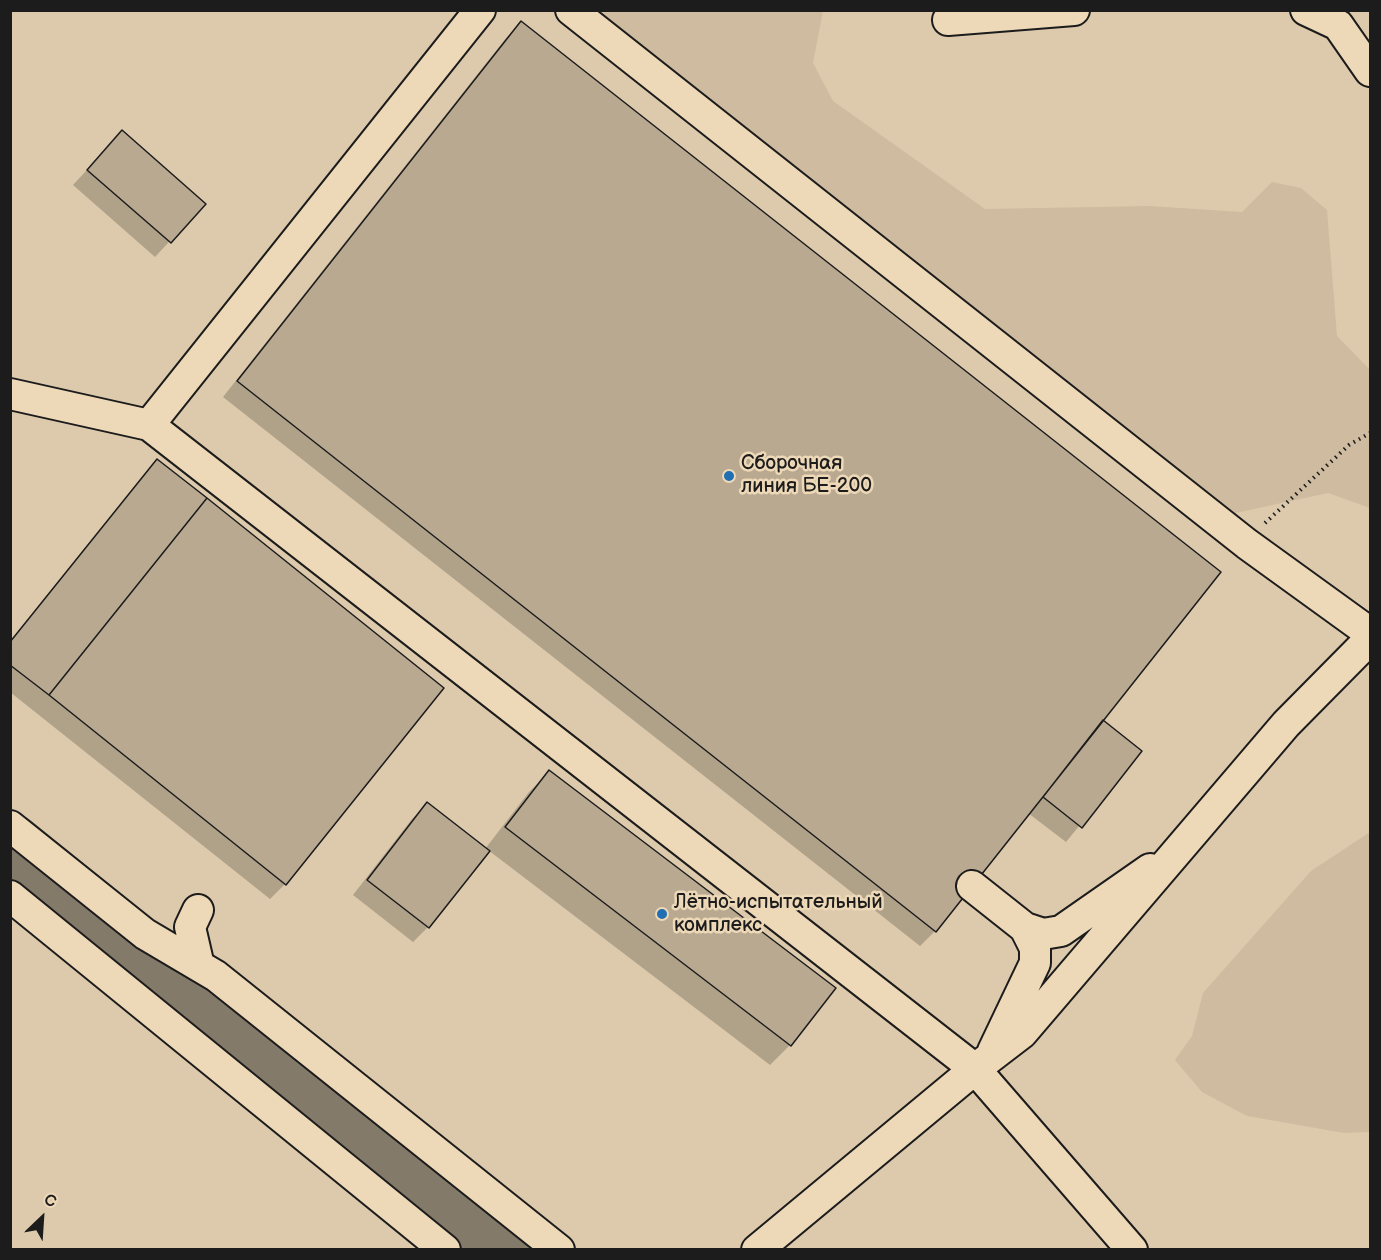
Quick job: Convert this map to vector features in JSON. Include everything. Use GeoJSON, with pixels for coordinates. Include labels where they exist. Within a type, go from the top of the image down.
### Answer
{"type":"FeatureCollection","features":[{"type":"Feature","properties":{"kind":"lane"},"geometry":{"type":"LineString","coordinates":[[149,425],[480,10]]}},
{"type":"Feature","properties":{"kind":"lane"},"geometry":{"type":"LineString","coordinates":[[571,10],[1247,544],[1371,633]]}},
{"type":"Feature","properties":{"kind":"lane"},"geometry":{"type":"LineString","coordinates":[[948,20],[1074,10]]}},
{"type":"Feature","properties":{"kind":"lane"},"geometry":{"type":"LineString","coordinates":[[1306,10],[1338,25],[1371,71]]}},
{"type":"Feature","properties":{"kind":"lane"},"geometry":{"type":"LineString","coordinates":[[10,394],[149,425],[982,1063],[1132,1250]]}},
{"type":"Feature","properties":{"kind":"lane"},"geometry":{"type":"LineString","coordinates":[[756,1250],[982,1063],[1022,1033],[1286,724],[1371,639]]}},
{"type":"Feature","properties":{"kind":"lane"},"geometry":{"type":"LineString","coordinates":[[10,826],[145,934],[216,976],[559,1250]]}},
{"type":"Feature","properties":{"kind":"lane"},"geometry":{"type":"LineString","coordinates":[[972,886],[1025,928],[1043,934],[1061,931],[1184,844]]}},
{"type":"Feature","properties":{"kind":"lane"},"geometry":{"type":"LineString","coordinates":[[10,896],[445,1250]]}},
{"type":"Feature","properties":{"kind":"lane"},"geometry":{"type":"LineString","coordinates":[[198,910],[190,927],[200,966]]}},
{"type":"Feature","properties":{"kind":"lane"},"geometry":{"type":"LineString","coordinates":[[982,1063],[1035,963],[1035,948],[1025,928]]}},
{"type":"Feature","properties":{"kind":"path"},"geometry":{"type":"LineString","coordinates":[[1247,544],[1268,519],[1348,445],[1371,433]]}},
{"type":"Feature","properties":{"kind":"shaded area"},"geometry":{"type":"Polygon","coordinates":[[[10,11],[1370,11],[1370,1249],[11,1249],[10,11]]]}},
{"type":"Feature","properties":{"kind":"shaded area"},"geometry":{"type":"Polygon","coordinates":[[[584,11],[823,11],[813,63],[833,101],[985,209],[1150,206],[1242,212],[1272,182],[1301,188],[1327,210],[1337,336],[1370,370],[1370,508],[1328,493],[1231,514],[584,11]]]}},
{"type":"Feature","properties":{"kind":"shaded area"},"geometry":{"type":"Polygon","coordinates":[[[1370,832],[1370,1132],[1344,1133],[1247,1116],[1202,1092],[1175,1060],[1192,1036],[1203,993],[1311,871],[1370,832]]]}},
{"type":"Feature","properties":{"kind":"building","name":"Сборочная линия БЕ-200"},"geometry":{"type":"Polygon","coordinates":[[[521,21],[1221,572],[936,932],[237,381],[521,21]]]}},
{"type":"Feature","properties":{"kind":"building"},"geometry":{"type":"Polygon","coordinates":[[[122,130],[206,204],[171,243],[87,170],[122,130]]]}},
{"type":"Feature","properties":{"kind":"building"},"geometry":{"type":"Polygon","coordinates":[[[157,459],[207,498],[49,695],[10,665],[10,642],[157,459]]]}},
{"type":"Feature","properties":{"kind":"building"},"geometry":{"type":"Polygon","coordinates":[[[207,498],[444,688],[286,885],[49,695],[207,498]]]}},
{"type":"Feature","properties":{"kind":"building"},"geometry":{"type":"Polygon","coordinates":[[[1103,720],[1142,751],[1082,828],[1043,797],[1103,720]]]}},
{"type":"Feature","properties":{"kind":"building"},"geometry":{"type":"Polygon","coordinates":[[[549,770],[836,988],[791,1046],[505,827],[549,770]]]}},
{"type":"Feature","properties":{"kind":"building"},"geometry":{"type":"Polygon","coordinates":[[[427,802],[490,851],[429,928],[367,880],[427,802]]]}},
{"type":"Feature","properties":{"kind":"taxiway"},"geometry":{"type":"LineString","coordinates":[[10,848],[506,1250]]}},
{"type":"Feature","properties":{"kind":"place","name":"Сборочная линия БЕ-200"},"geometry":{"type":"Point","coordinates":[729,476]}},
{"type":"Feature","properties":{"kind":"place","name":"Лётно-испытательный комплекс"},"geometry":{"type":"Point","coordinates":[662,914]}}]}
